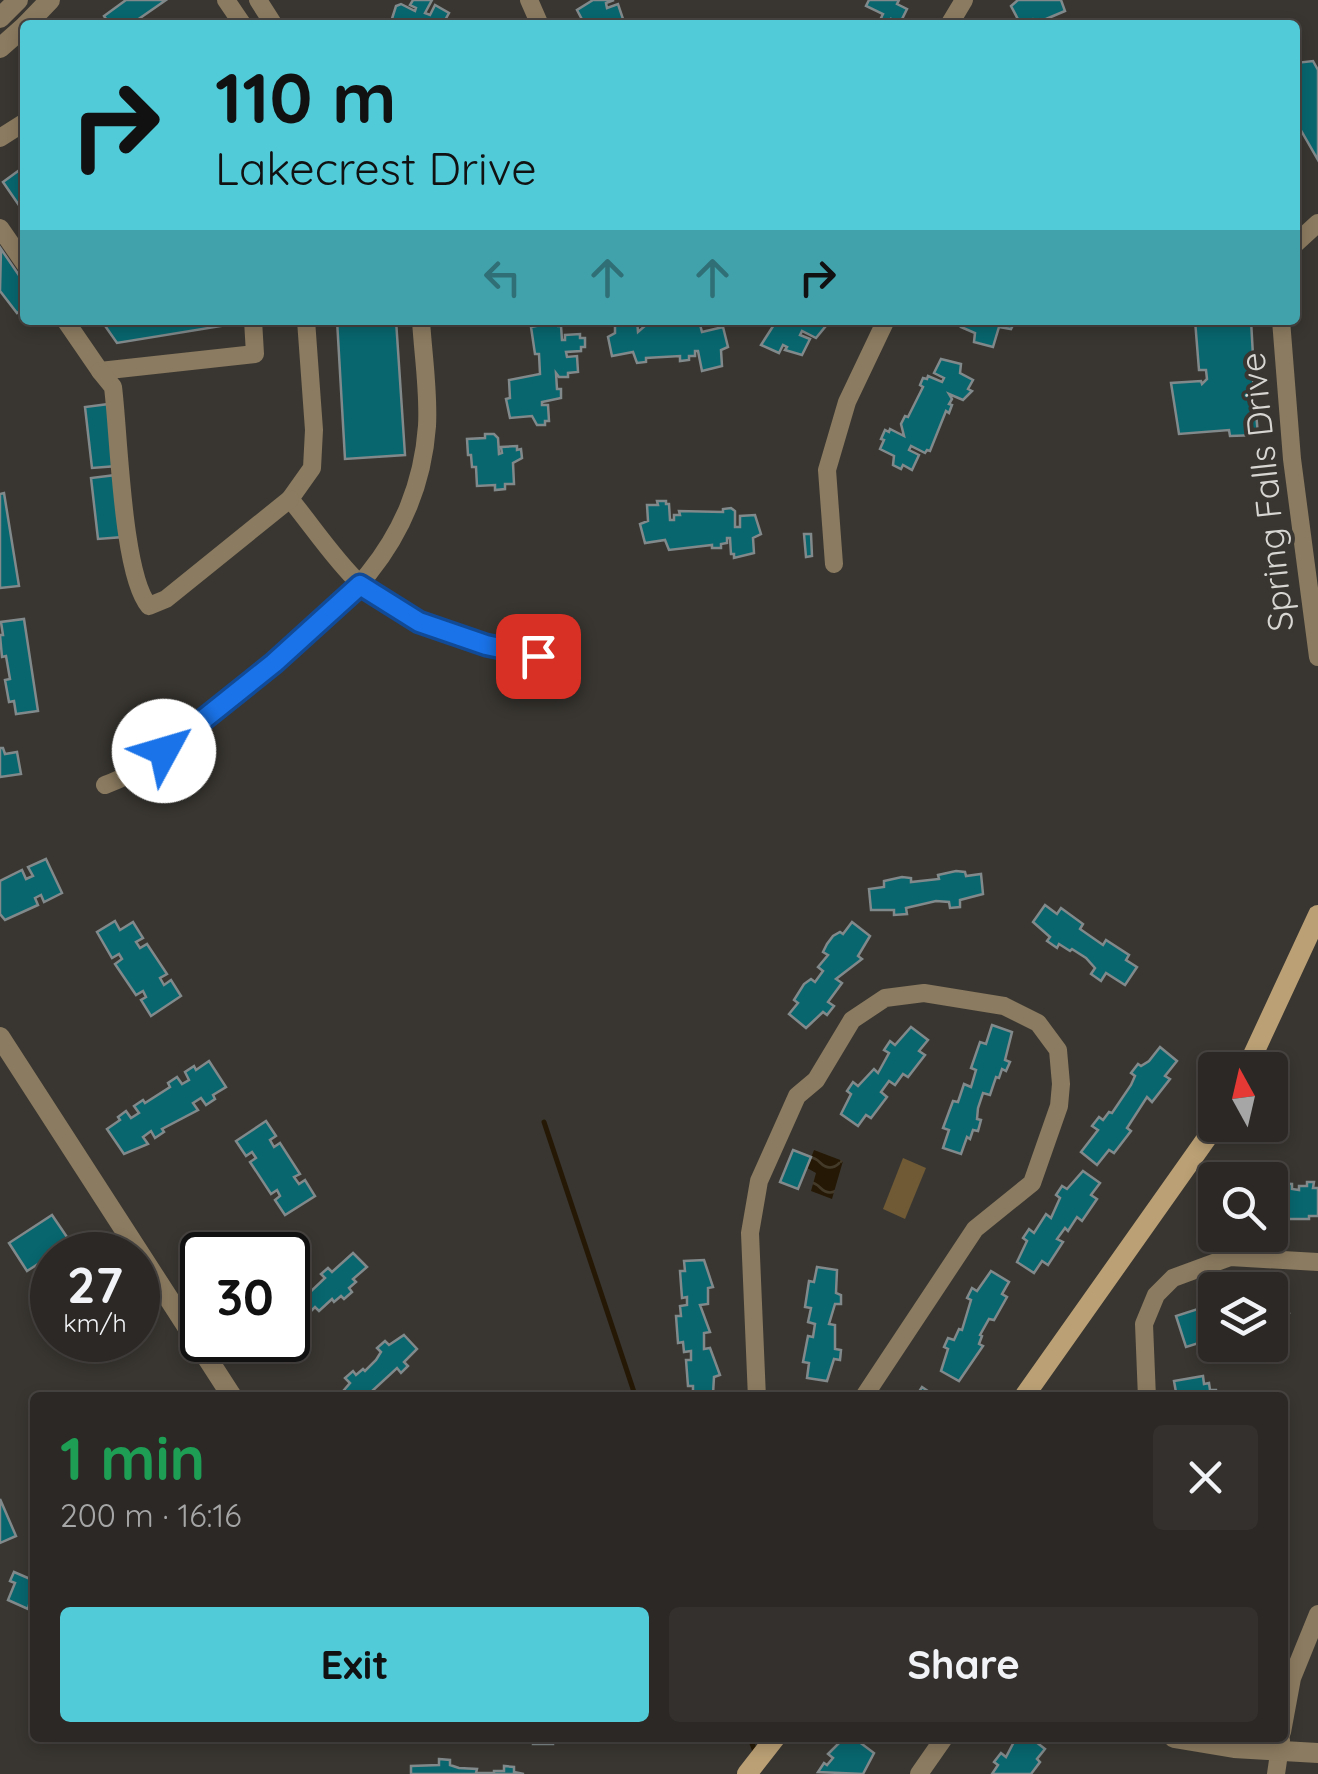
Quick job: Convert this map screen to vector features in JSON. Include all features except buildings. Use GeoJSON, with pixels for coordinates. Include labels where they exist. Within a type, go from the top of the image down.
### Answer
{"type":"FeatureCollection","features":[{"type":"Feature","properties":{"kind":"main road"},"geometry":{"type":"LineString","coordinates":[[1254,1052],[1318,915]]}},
{"type":"Feature","properties":{"kind":"main road"},"geometry":{"type":"LineString","coordinates":[[1028,1392],[1204,1142]]}},
{"type":"Feature","properties":{"kind":"main road"},"geometry":{"type":"LineString","coordinates":[[747,1774],[771,1742]]}},
{"type":"Feature","properties":{"kind":"street"},"geometry":{"type":"LineString","coordinates":[[0,18],[18,0]]}},
{"type":"Feature","properties":{"kind":"street"},"geometry":{"type":"LineString","coordinates":[[30,20],[50,0]]}},
{"type":"Feature","properties":{"kind":"street"},"geometry":{"type":"LineString","coordinates":[[0,48],[20,30]]}},
{"type":"Feature","properties":{"kind":"street"},"geometry":{"type":"LineString","coordinates":[[0,228],[20,257]]}},
{"type":"Feature","properties":{"kind":"street"},"geometry":{"type":"LineString","coordinates":[[68,325],[113,387],[130,545],[140,596],[149,606],[166,599],[290,500],[312,468],[314,430],[306,325]]}},
{"type":"Feature","properties":{"kind":"street"},"geometry":{"type":"LineString","coordinates":[[100,371],[255,354],[252,325]]}},
{"type":"Feature","properties":{"kind":"street"},"geometry":{"type":"LineString","coordinates":[[105,785],[137,773],[274,663],[360,585],[393,542],[420,476],[427,424],[421,325]]}},
{"type":"Feature","properties":{"kind":"street"},"geometry":{"type":"LineString","coordinates":[[834,564],[829,462],[847,402],[884,325]]}},
{"type":"Feature","properties":{"kind":"street","name":"Spring Falls Drive"},"geometry":{"type":"LineString","coordinates":[[1281,325],[1290,442],[1318,657]]}},
{"type":"Feature","properties":{"kind":"street"},"geometry":{"type":"LineString","coordinates":[[290,500],[360,585],[419,622],[486,645],[538,656]]}},
{"type":"Feature","properties":{"kind":"street"},"geometry":{"type":"LineString","coordinates":[[757,1392],[750,1233],[759,1181],[797,1096],[816,1080],[852,1020],[886,998],[924,993],[1004,1006],[1038,1022],[1058,1050],[1062,1084],[1059,1106],[1032,1183],[975,1229],[867,1392]]}},
{"type":"Feature","properties":{"kind":"street"},"geometry":{"type":"LineString","coordinates":[[0,1036],[228,1392]]}},
{"type":"Feature","properties":{"kind":"street"},"geometry":{"type":"LineString","coordinates":[[1147,1392],[1144,1324],[1156,1296],[1173,1278],[1230,1257],[1318,1262]]}},
{"type":"Feature","properties":{"kind":"street"},"geometry":{"type":"LineString","coordinates":[[1288,1701],[1292,1678],[1318,1614]]}},
{"type":"Feature","properties":{"kind":"street"},"geometry":{"type":"LineString","coordinates":[[920,1774],[941,1742]]}},
{"type":"Feature","properties":{"kind":"street"},"geometry":{"type":"LineString","coordinates":[[1198,1742],[1234,1748],[1269,1742]]}},
{"type":"Feature","properties":{"kind":"street"},"geometry":{"type":"LineString","coordinates":[[1276,1774],[1281,1742]]}},
{"type":"Feature","properties":{"kind":"street"},"geometry":{"type":"LineString","coordinates":[[1287,1742],[1318,1753]]}},
{"type":"Feature","properties":{"kind":"shaded area"},"geometry":{"type":"Polygon","coordinates":[[[903,1158],[926,1168],[905,1219],[883,1209],[903,1158]]]}},
{"type":"Feature","properties":{"kind":"water"},"geometry":{"type":"Polygon","coordinates":[[[814,1150],[843,1161],[832,1199],[811,1191],[816,1173],[807,1168],[814,1150]]]}},
{"type":"Feature","properties":{"kind":"waterway"},"geometry":{"type":"LineString","coordinates":[[544,1122],[634,1392]]}},
{"type":"Feature","properties":{"kind":"waterway"},"geometry":{"type":"LineString","coordinates":[[752,1742],[756,1754]]}},
{"type":"Feature","properties":{"kind":"route"},"geometry":{"type":"LineString","coordinates":[[164,751],[274,663],[360,585],[419,622],[486,645],[538,656]]}}]}
